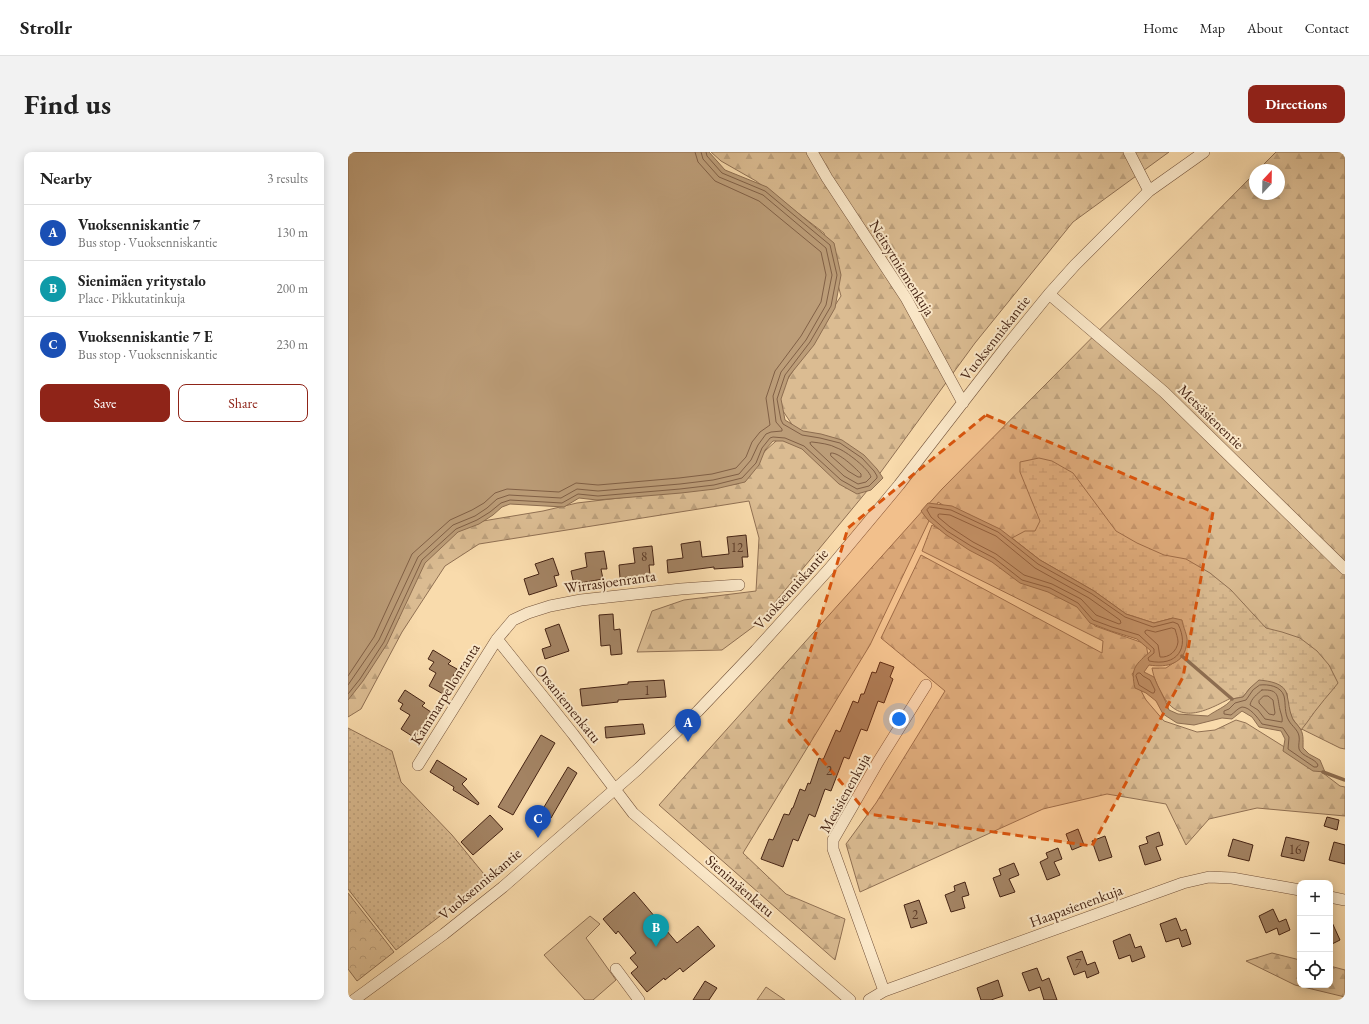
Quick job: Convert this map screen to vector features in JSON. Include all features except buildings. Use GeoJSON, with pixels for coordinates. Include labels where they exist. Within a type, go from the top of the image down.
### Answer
{"type":"FeatureCollection","features":[{"type":"Feature","properties":{"kind":"street","name":"Neitsytniemenkuja"},"geometry":{"type":"LineString","coordinates":[[812,152],[827,178],[906,298],[963,403]]}},
{"type":"Feature","properties":{"kind":"street"},"geometry":{"type":"LineString","coordinates":[[1130,152],[1149,191]]}},
{"type":"Feature","properties":{"kind":"street","name":"Vuoksenniskantie"},"geometry":{"type":"LineString","coordinates":[[354,1000],[444,934],[497,892],[616,789],[692,716],[772,633],[829,569],[900,485],[1049,294],[1075,265],[1149,191],[1204,152]]}},
{"type":"Feature","properties":{"kind":"street","name":"Metsäsienentie"},"geometry":{"type":"LineString","coordinates":[[1049,294],[1164,392],[1345,569]]}},
{"type":"Feature","properties":{"kind":"street","name":"Wirrasjoenranta"},"geometry":{"type":"LineString","coordinates":[[497,639],[513,620],[528,613],[550,606],[619,595],[738,585]]}},
{"type":"Feature","properties":{"kind":"street","name":"Otsaniemenkatu"},"geometry":{"type":"LineString","coordinates":[[497,639],[616,789]]}},
{"type":"Feature","properties":{"kind":"street","name":"Kammarpellonranta"},"geometry":{"type":"LineString","coordinates":[[418,765],[497,639]]}},
{"type":"Feature","properties":{"kind":"street","name":"Mesisienenkuja"},"geometry":{"type":"LineString","coordinates":[[884,990],[833,849],[833,840],[878,762],[926,685]]}},
{"type":"Feature","properties":{"kind":"street","name":"Sienimäenkatu"},"geometry":{"type":"LineString","coordinates":[[616,789],[633,813],[850,1000]]}},
{"type":"Feature","properties":{"kind":"street","name":"Haapasienenkuja"},"geometry":{"type":"LineString","coordinates":[[869,1000],[884,990],[1183,883],[1209,877],[1232,878],[1297,889]]}},
{"type":"Feature","properties":{"kind":"street"},"geometry":{"type":"LineString","coordinates":[[1333,898],[1345,900]]}},
{"type":"Feature","properties":{"kind":"street"},"geometry":{"type":"LineString","coordinates":[[616,969],[639,1000]]}},
{"type":"Feature","properties":{"kind":"highlighted area"},"geometry":{"type":"Polygon","coordinates":[[[986,415],[1213,512],[1183,677],[1092,846],[868,814],[789,721],[848,528],[986,415]]]}},
{"type":"Feature","properties":{"kind":"green space"},"geometry":{"type":"Polygon","coordinates":[[[711,152],[1169,152],[1073,222],[975,343],[867,491],[757,624],[722,650],[637,652],[652,611],[684,600],[756,591],[759,538],[749,501],[479,544],[445,566],[402,632],[361,709],[348,717],[348,680],[394,601],[436,547],[465,524],[543,511],[577,503],[737,484],[766,450],[793,426],[775,399],[841,296],[824,233],[756,181],[721,161],[711,152]]]}},
{"type":"Feature","properties":{"kind":"green space"},"geometry":{"type":"Polygon","coordinates":[[[1276,152],[1345,152],[1345,749],[1340,748],[1235,696],[1196,713],[1186,713],[1177,710],[1169,704],[1162,694],[1156,682],[1152,668],[1166,668],[1185,655],[938,502],[870,645],[743,853],[786,894],[845,919],[835,960],[659,805],[942,489],[1249,179],[1249,200],[1285,200],[1285,164],[1264,164],[1276,152]]]}},
{"type":"Feature","properties":{"kind":"green space"},"geometry":{"type":"Polygon","coordinates":[[[1039,458],[1052,461],[1073,473],[1116,531],[1137,543],[1164,555],[1186,559],[1210,573],[1231,590],[1266,628],[1300,638],[1317,651],[1329,665],[1338,683],[1301,730],[1292,718],[1288,706],[1287,693],[1250,688],[1243,697],[1232,699],[1182,656],[1184,652],[1173,618],[1154,623],[1126,614],[1094,591],[1040,560],[1012,538],[1025,531],[1035,531],[1040,521],[1020,472],[1020,462],[1039,458]]]}},
{"type":"Feature","properties":{"kind":"green space"},"geometry":{"type":"Polygon","coordinates":[[[932,525],[1001,566],[1057,590],[1089,616],[1095,626],[1146,644],[1148,655],[1132,674],[1146,700],[1164,721],[1197,732],[1215,730],[1236,720],[1246,723],[1310,763],[1340,786],[1345,787],[1345,816],[1257,808],[1209,819],[1186,845],[1166,804],[1107,794],[1043,809],[860,892],[846,844],[876,803],[945,691],[881,638],[921,555],[1102,653],[1103,641],[922,551],[932,525]]]}},
{"type":"Feature","properties":{"kind":"green space"},"geometry":{"type":"Polygon","coordinates":[[[348,728],[392,751],[401,782],[452,835],[488,879],[396,950],[348,889],[348,728]]]}},
{"type":"Feature","properties":{"kind":"green space"},"geometry":{"type":"Polygon","coordinates":[[[348,893],[394,952],[357,981],[348,969],[348,893]]]}},
{"type":"Feature","properties":{"kind":"green space"},"geometry":{"type":"Polygon","coordinates":[[[590,916],[600,924],[586,938],[616,980],[593,1000],[585,1000],[544,955],[590,916]]]}},
{"type":"Feature","properties":{"kind":"green space"},"geometry":{"type":"Polygon","coordinates":[[[1272,953],[1297,959],[1297,985],[1295,985],[1246,961],[1272,953]]]}},
{"type":"Feature","properties":{"kind":"green space"},"geometry":{"type":"Polygon","coordinates":[[[1333,967],[1345,970],[1345,997],[1308,988],[1333,988],[1333,967]]]}},
{"type":"Feature","properties":{"kind":"green space"},"geometry":{"type":"Polygon","coordinates":[[[766,987],[785,1000],[757,1000],[766,987]]]}},
{"type":"Feature","properties":{"kind":"water"},"geometry":{"type":"Polygon","coordinates":[[[348,152],[709,152],[725,170],[767,187],[834,243],[841,275],[835,308],[814,345],[789,376],[781,399],[785,420],[803,431],[842,440],[864,455],[883,478],[871,490],[857,494],[839,484],[802,449],[783,441],[773,441],[765,450],[759,465],[745,482],[715,489],[681,493],[597,500],[579,498],[564,507],[510,504],[502,507],[479,524],[458,532],[425,563],[387,644],[363,681],[348,700],[348,152]]]}},
{"type":"Feature","properties":{"kind":"water"},"geometry":{"type":"Polygon","coordinates":[[[928,503],[952,506],[1000,529],[1040,560],[1094,591],[1126,614],[1154,623],[1173,618],[1182,620],[1187,640],[1186,649],[1183,655],[1179,660],[1168,665],[1149,665],[1144,672],[1154,677],[1169,710],[1178,714],[1208,716],[1230,702],[1232,699],[1243,697],[1259,680],[1280,685],[1286,691],[1290,712],[1294,721],[1301,729],[1303,748],[1309,754],[1320,760],[1325,772],[1313,771],[1283,751],[1285,739],[1281,731],[1259,727],[1252,717],[1242,711],[1232,719],[1222,718],[1194,725],[1177,723],[1163,714],[1156,701],[1146,693],[1135,688],[1133,676],[1134,671],[1141,659],[1151,651],[1137,639],[1090,623],[1077,607],[1048,592],[1020,583],[992,562],[969,550],[945,534],[928,520],[921,511],[928,503]]]}},
{"type":"Feature","properties":{"kind":"waterway"},"geometry":{"type":"LineString","coordinates":[[1182,656],[1232,699]]}},
{"type":"Feature","properties":{"kind":"waterway"},"geometry":{"type":"LineString","coordinates":[[1323,772],[1345,780]]}},
{"type":"Feature","properties":{"kind":"place","name":"Vuoksenniskantie 7"},"geometry":{"type":"Point","coordinates":[688,742]}},
{"type":"Feature","properties":{"kind":"place","name":"Vuoksenniskantie 7 E"},"geometry":{"type":"Point","coordinates":[538,838]}},
{"type":"Feature","properties":{"kind":"place","name":"Sienimäen yritystalo"},"geometry":{"type":"Point","coordinates":[656,947]}}]}
